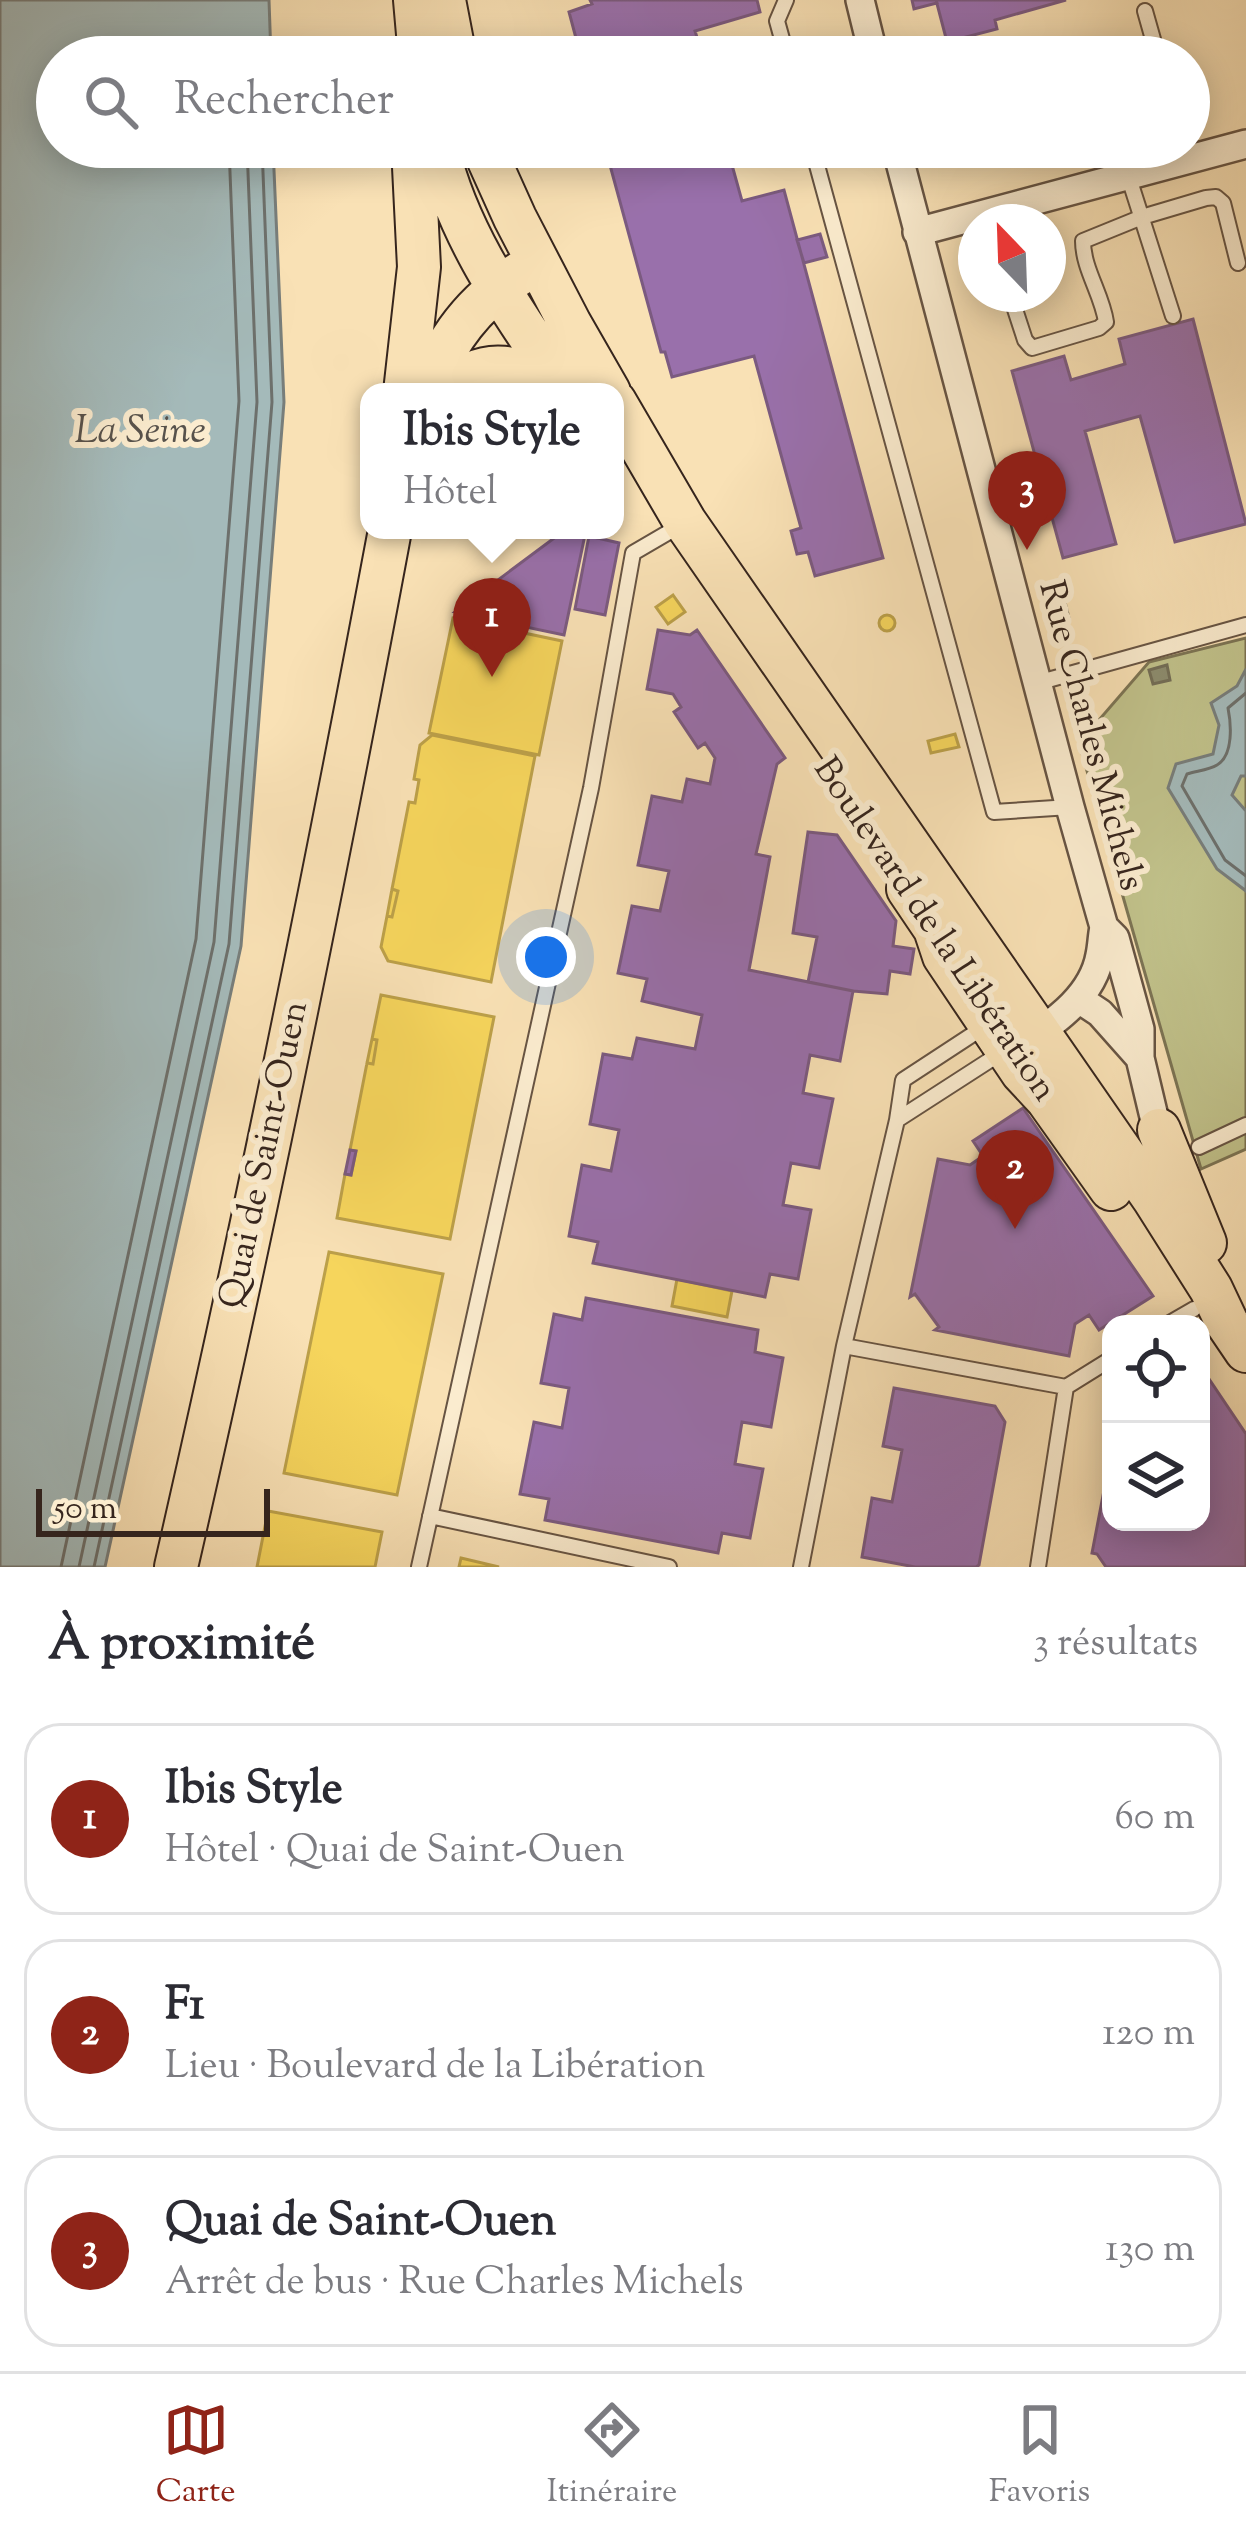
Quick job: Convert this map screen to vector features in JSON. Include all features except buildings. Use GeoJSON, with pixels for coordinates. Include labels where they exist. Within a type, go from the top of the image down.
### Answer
{"type":"FeatureCollection","features":[{"type":"Feature","properties":{"kind":"main road"},"geometry":{"type":"LineString","coordinates":[[416,0],[418,36]]}},
{"type":"Feature","properties":{"kind":"main road"},"geometry":{"type":"LineString","coordinates":[[444,0],[451,36]]}},
{"type":"Feature","properties":{"kind":"main road"},"geometry":{"type":"LineString","coordinates":[[406,383],[419,267],[414,168]]}},
{"type":"Feature","properties":{"kind":"main road"},"geometry":{"type":"LineString","coordinates":[[443,168],[470,240],[559,383]]}},
{"type":"Feature","properties":{"kind":"main road"},"geometry":{"type":"LineString","coordinates":[[492,168],[604,383]]}},
{"type":"Feature","properties":{"kind":"main road"},"geometry":{"type":"LineString","coordinates":[[419,267],[515,218]]}},
{"type":"Feature","properties":{"kind":"main road"},"geometry":{"type":"LineString","coordinates":[[430,383],[456,331],[497,287],[538,262]]}},
{"type":"Feature","properties":{"kind":"main road"},"geometry":{"type":"LineString","coordinates":[[459,383],[473,372],[508,366],[549,383]]}},
{"type":"Feature","properties":{"kind":"main road"},"geometry":{"type":"LineString","coordinates":[[624,420],[677,528]]}},
{"type":"Feature","properties":{"kind":"main road","name":"Boulevard de la Libération"},"geometry":{"type":"LineString","coordinates":[[624,466],[677,528],[893,826],[1014,1041],[1109,1185],[1180,1315]]}},
{"type":"Feature","properties":{"kind":"main road","name":"Boulevard de la Libération"},"geometry":{"type":"LineString","coordinates":[[677,528],[935,929],[944,956],[1154,1199],[1246,1351]]}},
{"type":"Feature","properties":{"kind":"main road","name":"Quai de Saint-Ouen"},"geometry":{"type":"LineString","coordinates":[[176,1567],[245,1254],[388,539]]}},
{"type":"Feature","properties":{"kind":"main road"},"geometry":{"type":"LineString","coordinates":[[1159,1130],[1246,1351]]}},
{"type":"Feature","properties":{"kind":"main road","name":"Boulevard de la Libération"},"geometry":{"type":"LineString","coordinates":[[1210,1332],[1246,1351]]}},
{"type":"Feature","properties":{"kind":"street"},"geometry":{"type":"LineString","coordinates":[[860,0],[869,36]]}},
{"type":"Feature","properties":{"kind":"street"},"geometry":{"type":"LineString","coordinates":[[1210,149],[1246,144]]}},
{"type":"Feature","properties":{"kind":"street","name":"Rue Charles Michels"},"geometry":{"type":"LineString","coordinates":[[901,168],[1104,927],[1100,958],[1078,999],[1056,1021],[1014,1041]]}},
{"type":"Feature","properties":{"kind":"street"},"geometry":{"type":"LineString","coordinates":[[917,232],[1147,168]]}},
{"type":"Feature","properties":{"kind":"street","name":"Rue Charles Michels"},"geometry":{"type":"LineString","coordinates":[[1104,927],[1115,938],[1128,982],[1140,1029],[1140,1058],[1159,1130],[1161,1168],[1154,1199]]}},
{"type":"Feature","properties":{"kind":"street"},"geometry":{"type":"LineString","coordinates":[[1078,999],[1100,1013],[1140,1058]]}},
{"type":"Feature","properties":{"kind":"lane"},"geometry":{"type":"LineString","coordinates":[[781,36],[777,22],[785,0]]}},
{"type":"Feature","properties":{"kind":"lane"},"geometry":{"type":"LineString","coordinates":[[1145,11],[1152,36]]}},
{"type":"Feature","properties":{"kind":"lane"},"geometry":{"type":"LineString","coordinates":[[818,168],[994,812],[1070,807]]}},
{"type":"Feature","properties":{"kind":"lane"},"geometry":{"type":"LineString","coordinates":[[1128,176],[1173,316]]}},
{"type":"Feature","properties":{"kind":"lane"},"geometry":{"type":"LineString","coordinates":[[1015,312],[1024,340],[1032,348],[1099,328],[1106,322],[1104,308],[1083,241],[1142,217],[1216,197],[1223,203],[1238,262]]}},
{"type":"Feature","properties":{"kind":"lane"},"geometry":{"type":"LineString","coordinates":[[419,1567],[591,788],[633,553],[677,528]]}},
{"type":"Feature","properties":{"kind":"lane"},"geometry":{"type":"LineString","coordinates":[[1037,683],[1246,625]]}},
{"type":"Feature","properties":{"kind":"lane"},"geometry":{"type":"LineString","coordinates":[[801,1567],[903,1080],[1014,1041]]}},
{"type":"Feature","properties":{"kind":"lane"},"geometry":{"type":"LineString","coordinates":[[897,1120],[1014,1041]]}},
{"type":"Feature","properties":{"kind":"lane"},"geometry":{"type":"LineString","coordinates":[[1199,1147],[1246,1125]]}},
{"type":"Feature","properties":{"kind":"lane"},"geometry":{"type":"LineString","coordinates":[[844,1346],[1066,1387],[1102,1365]]}},
{"type":"Feature","properties":{"kind":"lane"},"geometry":{"type":"LineString","coordinates":[[1038,1567],[1066,1387]]}},
{"type":"Feature","properties":{"kind":"lane"},"geometry":{"type":"LineString","coordinates":[[430,1516],[670,1567]]}},
{"type":"Feature","properties":{"kind":"green space"},"geometry":{"type":"Polygon","coordinates":[[[1246,638],[1246,1149],[1201,1169],[1079,743],[1149,662],[1246,638]]]}},
{"type":"Feature","properties":{"kind":"water","name":"La Seine"},"geometry":{"type":"Polygon","coordinates":[[[0,0],[269,0],[270,36],[36,36],[36,168],[274,168],[284,402],[241,946],[105,1567],[0,1567],[0,0]]]}},
{"type":"Feature","properties":{"kind":"water"},"geometry":{"type":"Polygon","coordinates":[[[1246,669],[1246,776],[1241,776],[1232,795],[1246,811],[1246,891],[1217,869],[1168,788],[1176,764],[1213,754],[1219,725],[1211,703],[1237,686],[1246,669]]]}},
{"type":"Feature","properties":{"kind":"place","name":"Quai de Saint-Ouen"},"geometry":{"type":"Point","coordinates":[1027,550]}},
{"type":"Feature","properties":{"kind":"place","name":"Ibis Style"},"geometry":{"type":"Point","coordinates":[492,677]}},
{"type":"Feature","properties":{"kind":"place","name":"F1"},"geometry":{"type":"Point","coordinates":[1015,1229]}}]}
